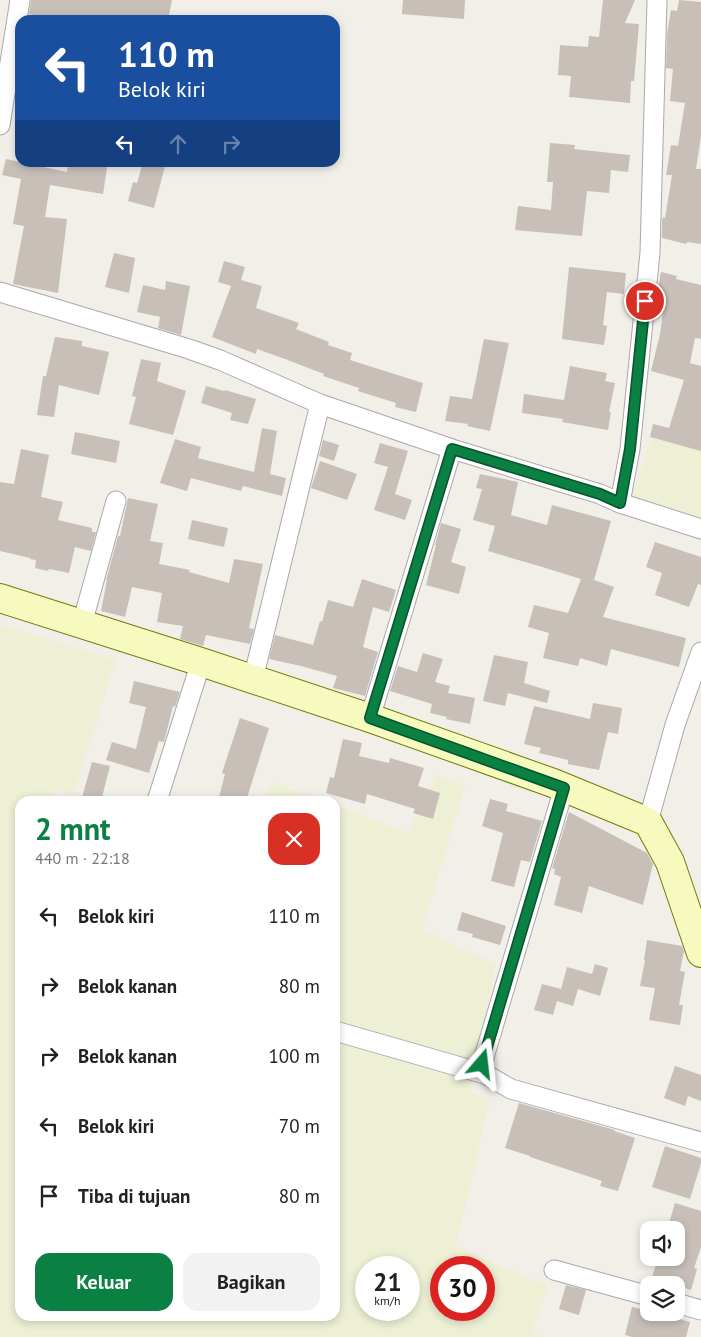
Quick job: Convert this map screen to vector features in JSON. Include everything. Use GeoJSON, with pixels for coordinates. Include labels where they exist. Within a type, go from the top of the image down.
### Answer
{"type":"FeatureCollection","features":[{"type":"Feature","properties":{"kind":"street"},"geometry":{"type":"LineString","coordinates":[[18,15],[20,0]]}},
{"type":"Feature","properties":{"kind":"street"},"geometry":{"type":"LineString","coordinates":[[620,503],[630,449],[650,253],[657,0]]}},
{"type":"Feature","properties":{"kind":"street"},"geometry":{"type":"LineString","coordinates":[[0,124],[15,31]]}},
{"type":"Feature","properties":{"kind":"street"},"geometry":{"type":"LineString","coordinates":[[0,292],[189,349],[220,360],[320,404],[452,449],[600,494],[620,503],[701,529]]}},
{"type":"Feature","properties":{"kind":"street"},"geometry":{"type":"LineString","coordinates":[[253,679],[320,404]]}},
{"type":"Feature","properties":{"kind":"street"},"geometry":{"type":"LineString","coordinates":[[370,718],[452,449]]}},
{"type":"Feature","properties":{"kind":"street"},"geometry":{"type":"LineString","coordinates":[[82,624],[116,500]]}},
{"type":"Feature","properties":{"kind":"street"},"geometry":{"type":"LineString","coordinates":[[0,598],[370,718],[564,788],[648,822],[670,862],[701,953]]}},
{"type":"Feature","properties":{"kind":"street"},"geometry":{"type":"LineString","coordinates":[[648,822],[675,726],[701,652]]}},
{"type":"Feature","properties":{"kind":"street"},"geometry":{"type":"LineString","coordinates":[[159,796],[201,662]]}},
{"type":"Feature","properties":{"kind":"street"},"geometry":{"type":"LineString","coordinates":[[485,1074],[482,1064],[564,788]]}},
{"type":"Feature","properties":{"kind":"street"},"geometry":{"type":"LineString","coordinates":[[340,1032],[485,1074],[510,1090],[701,1142]]}},
{"type":"Feature","properties":{"kind":"street"},"geometry":{"type":"LineString","coordinates":[[554,1270],[640,1294]]}},
{"type":"Feature","properties":{"kind":"street"},"geometry":{"type":"LineString","coordinates":[[685,1306],[701,1310]]}},
{"type":"Feature","properties":{"kind":"green space"},"geometry":{"type":"Polygon","coordinates":[[[651,439],[701,447],[701,522],[631,498],[651,439]]]}},
{"type":"Feature","properties":{"kind":"green space"},"geometry":{"type":"Polygon","coordinates":[[[0,624],[116,660],[73,795],[54,788],[52,796],[15,796],[15,1321],[340,1321],[340,807],[408,833],[436,775],[465,786],[422,930],[496,964],[470,1091],[490,1100],[456,1246],[479,1256],[430,1256],[430,1321],[495,1321],[495,1263],[548,1286],[532,1331],[543,1337],[0,1337],[0,624]]]}},
{"type":"Feature","properties":{"kind":"green space"},"geometry":{"type":"Polygon","coordinates":[[[273,782],[311,796],[267,796],[273,782]]]}},
{"type":"Feature","properties":{"kind":"building"},"geometry":{"type":"Polygon","coordinates":[[[31,0],[172,0],[169,15],[29,14],[31,0]]]}},
{"type":"Feature","properties":{"kind":"building"},"geometry":{"type":"Polygon","coordinates":[[[403,0],[465,0],[464,19],[402,14],[403,0]]]}},
{"type":"Feature","properties":{"kind":"building"},"geometry":{"type":"Polygon","coordinates":[[[603,0],[635,0],[625,23],[639,24],[630,103],[569,97],[571,76],[558,75],[560,45],[588,47],[589,36],[599,37],[603,0]]]}},
{"type":"Feature","properties":{"kind":"building"},"geometry":{"type":"Polygon","coordinates":[[[679,0],[701,2],[701,136],[696,169],[701,169],[701,244],[687,242],[686,244],[662,238],[662,221],[663,217],[665,218],[672,175],[666,175],[671,145],[678,146],[685,103],[670,101],[673,69],[666,68],[667,34],[671,10],[677,11],[679,0]]]}},
{"type":"Feature","properties":{"kind":"building"},"geometry":{"type":"Polygon","coordinates":[[[550,143],[575,145],[574,149],[630,155],[628,172],[611,170],[609,193],[587,191],[582,236],[515,230],[518,206],[551,210],[553,182],[547,182],[550,143]]]}},
{"type":"Feature","properties":{"kind":"building"},"geometry":{"type":"Polygon","coordinates":[[[6,159],[15,161],[15,167],[44,167],[67,172],[68,167],[107,167],[103,194],[50,185],[45,217],[67,219],[58,293],[13,284],[24,226],[13,224],[21,179],[2,175],[6,159]]]}},
{"type":"Feature","properties":{"kind":"building"},"geometry":{"type":"Polygon","coordinates":[[[142,167],[165,167],[154,208],[128,201],[133,182],[137,183],[142,167]]]}},
{"type":"Feature","properties":{"kind":"building"},"geometry":{"type":"Polygon","coordinates":[[[114,253],[135,258],[129,293],[105,287],[114,253]]]}},
{"type":"Feature","properties":{"kind":"building"},"geometry":{"type":"Polygon","coordinates":[[[224,261],[245,267],[241,280],[262,286],[256,308],[299,323],[296,329],[329,342],[328,345],[352,353],[350,360],[423,383],[416,412],[395,407],[396,403],[358,391],[359,388],[323,376],[324,374],[285,359],[257,349],[256,354],[212,337],[231,286],[218,282],[224,261]]]}},
{"type":"Feature","properties":{"kind":"building"},"geometry":{"type":"Polygon","coordinates":[[[569,267],[626,273],[624,294],[607,292],[603,325],[607,326],[604,345],[562,339],[569,267]]]}},
{"type":"Feature","properties":{"kind":"building"},"geometry":{"type":"Polygon","coordinates":[[[661,272],[677,276],[676,279],[701,285],[701,339],[695,338],[690,363],[701,366],[701,451],[650,437],[653,424],[669,428],[684,380],[651,371],[660,334],[665,296],[657,294],[661,272]]]}},
{"type":"Feature","properties":{"kind":"building"},"geometry":{"type":"Polygon","coordinates":[[[166,281],[190,286],[181,335],[158,328],[160,317],[137,312],[143,285],[165,290],[166,281]]]}},
{"type":"Feature","properties":{"kind":"building"},"geometry":{"type":"Polygon","coordinates":[[[55,337],[82,341],[82,346],[109,352],[99,395],[59,385],[54,417],[37,415],[43,376],[46,376],[55,337]]]}},
{"type":"Feature","properties":{"kind":"building"},"geometry":{"type":"Polygon","coordinates":[[[484,339],[509,343],[490,431],[467,426],[468,424],[445,421],[450,396],[472,399],[484,339]]]}},
{"type":"Feature","properties":{"kind":"building"},"geometry":{"type":"Polygon","coordinates":[[[141,359],[161,363],[157,381],[186,391],[173,435],[129,424],[136,397],[132,396],[141,359]]]}},
{"type":"Feature","properties":{"kind":"building"},"geometry":{"type":"Polygon","coordinates":[[[570,366],[607,373],[605,381],[615,383],[609,412],[611,412],[608,430],[562,422],[563,419],[522,413],[524,394],[564,400],[570,366]]]}},
{"type":"Feature","properties":{"kind":"building"},"geometry":{"type":"Polygon","coordinates":[[[206,386],[256,399],[248,424],[230,420],[232,413],[201,403],[206,386]]]}},
{"type":"Feature","properties":{"kind":"building"},"geometry":{"type":"Polygon","coordinates":[[[262,428],[277,431],[270,474],[286,478],[282,496],[243,486],[241,491],[191,478],[187,491],[160,483],[175,439],[201,447],[198,458],[254,472],[262,428]]]}},
{"type":"Feature","properties":{"kind":"building"},"geometry":{"type":"Polygon","coordinates":[[[75,432],[120,441],[116,463],[71,454],[75,432]]]}},
{"type":"Feature","properties":{"kind":"building"},"geometry":{"type":"Polygon","coordinates":[[[323,440],[339,445],[334,461],[319,456],[323,440]]]}},
{"type":"Feature","properties":{"kind":"building"},"geometry":{"type":"Polygon","coordinates":[[[380,443],[408,451],[395,494],[412,500],[405,520],[374,510],[388,467],[374,463],[380,443]]]}},
{"type":"Feature","properties":{"kind":"building"},"geometry":{"type":"Polygon","coordinates":[[[21,449],[49,455],[41,497],[63,502],[58,520],[92,528],[92,532],[96,532],[91,551],[75,547],[69,573],[35,568],[36,560],[0,551],[0,482],[14,484],[21,449]]]}},
{"type":"Feature","properties":{"kind":"building"},"geometry":{"type":"Polygon","coordinates":[[[320,461],[357,474],[347,500],[311,488],[320,461]]]}},
{"type":"Feature","properties":{"kind":"building"},"geometry":{"type":"Polygon","coordinates":[[[480,474],[518,482],[511,515],[547,525],[552,505],[611,521],[594,580],[614,587],[603,617],[686,638],[679,667],[611,649],[607,666],[580,658],[578,666],[543,658],[549,633],[528,627],[534,605],[568,613],[581,579],[488,551],[495,526],[473,520],[482,489],[476,488],[480,474]]]}},
{"type":"Feature","properties":{"kind":"building"},"geometry":{"type":"Polygon","coordinates":[[[128,498],[158,504],[150,541],[163,543],[159,564],[190,570],[189,572],[229,583],[234,559],[263,564],[249,628],[254,629],[250,644],[206,635],[203,646],[180,639],[183,626],[157,622],[162,593],[132,587],[125,617],[101,611],[106,580],[118,536],[120,536],[128,498]]]}},
{"type":"Feature","properties":{"kind":"building"},"geometry":{"type":"Polygon","coordinates":[[[192,520],[228,528],[224,547],[188,539],[192,520]]]}},
{"type":"Feature","properties":{"kind":"building"},"geometry":{"type":"Polygon","coordinates":[[[441,523],[461,529],[451,562],[466,567],[459,594],[426,585],[441,523]]]}},
{"type":"Feature","properties":{"kind":"building"},"geometry":{"type":"Polygon","coordinates":[[[655,542],[701,557],[701,585],[698,584],[689,607],[655,595],[662,573],[646,567],[655,542]]]}},
{"type":"Feature","properties":{"kind":"building"},"geometry":{"type":"Polygon","coordinates":[[[362,579],[396,590],[389,612],[373,607],[363,647],[378,652],[365,696],[333,688],[337,676],[269,659],[275,635],[313,645],[328,600],[353,607],[362,579]]]}},
{"type":"Feature","properties":{"kind":"building"},"geometry":{"type":"Polygon","coordinates":[[[423,653],[443,659],[435,682],[450,686],[448,693],[475,698],[470,724],[446,719],[447,717],[430,713],[432,704],[390,691],[398,666],[417,672],[423,653]]]}},
{"type":"Feature","properties":{"kind":"building"},"geometry":{"type":"Polygon","coordinates":[[[494,655],[528,662],[524,683],[550,691],[547,703],[508,693],[505,706],[483,701],[494,655]]]}},
{"type":"Feature","properties":{"kind":"building"},"geometry":{"type":"Polygon","coordinates":[[[134,681],[180,692],[175,707],[173,706],[164,742],[159,741],[149,773],[106,760],[112,742],[136,749],[146,707],[129,703],[134,681]]]}},
{"type":"Feature","properties":{"kind":"building"},"geometry":{"type":"Polygon","coordinates":[[[593,703],[622,708],[618,734],[608,732],[599,770],[568,764],[568,760],[539,753],[541,748],[524,744],[534,706],[590,719],[593,703]]]}},
{"type":"Feature","properties":{"kind":"building"},"geometry":{"type":"Polygon","coordinates":[[[240,718],[269,728],[248,796],[219,796],[225,774],[222,773],[240,718]]]}},
{"type":"Feature","properties":{"kind":"building"},"geometry":{"type":"Polygon","coordinates":[[[343,739],[362,743],[359,756],[389,763],[390,758],[424,768],[418,786],[440,793],[433,819],[413,813],[415,809],[367,794],[365,804],[326,793],[330,777],[334,778],[343,739]]]}},
{"type":"Feature","properties":{"kind":"building"},"geometry":{"type":"Polygon","coordinates":[[[92,762],[110,766],[102,796],[82,796],[92,762]]]}},
{"type":"Feature","properties":{"kind":"building"},"geometry":{"type":"Polygon","coordinates":[[[490,799],[508,804],[506,811],[542,821],[530,862],[521,860],[514,887],[491,881],[503,833],[482,826],[490,799]]]}},
{"type":"Feature","properties":{"kind":"building"},"geometry":{"type":"Polygon","coordinates":[[[569,812],[647,853],[653,864],[643,905],[589,886],[582,913],[554,905],[561,877],[554,874],[555,869],[552,868],[569,812]]]}},
{"type":"Feature","properties":{"kind":"building"},"geometry":{"type":"Polygon","coordinates":[[[462,912],[506,926],[500,945],[472,937],[473,934],[457,930],[462,912]]]}},
{"type":"Feature","properties":{"kind":"building"},"geometry":{"type":"Polygon","coordinates":[[[647,940],[682,946],[684,951],[680,971],[685,972],[679,1005],[683,1005],[680,1025],[649,1020],[655,988],[640,986],[647,940]]]}},
{"type":"Feature","properties":{"kind":"building"},"geometry":{"type":"Polygon","coordinates":[[[595,964],[608,968],[600,996],[578,989],[573,1006],[557,1001],[553,1015],[534,1010],[542,984],[561,989],[567,967],[592,974],[595,964]]]}},
{"type":"Feature","properties":{"kind":"building"},"geometry":{"type":"Polygon","coordinates":[[[675,1066],[701,1075],[701,1101],[688,1096],[685,1106],[664,1098],[675,1066]]]}},
{"type":"Feature","properties":{"kind":"building"},"geometry":{"type":"Polygon","coordinates":[[[519,1103],[615,1130],[635,1138],[618,1191],[600,1186],[602,1181],[505,1148],[519,1103]]]}},
{"type":"Feature","properties":{"kind":"building"},"geometry":{"type":"Polygon","coordinates":[[[665,1146],[701,1158],[690,1199],[652,1187],[665,1146]]]}},
{"type":"Feature","properties":{"kind":"building"},"geometry":{"type":"Polygon","coordinates":[[[675,1203],[701,1211],[701,1247],[694,1268],[697,1269],[691,1290],[685,1288],[685,1276],[652,1276],[655,1266],[685,1266],[685,1221],[670,1221],[675,1203]]]}},
{"type":"Feature","properties":{"kind":"building"},"geometry":{"type":"Polygon","coordinates":[[[566,1285],[586,1290],[579,1315],[559,1309],[566,1285]]]}},
{"type":"Feature","properties":{"kind":"building"},"geometry":{"type":"Polygon","coordinates":[[[632,1307],[640,1309],[640,1321],[690,1322],[686,1337],[632,1337],[625,1335],[632,1307]]]}},
{"type":"Feature","properties":{"kind":"route"},"geometry":{"type":"LineString","coordinates":[[482,1064],[564,788],[370,718],[452,449],[600,494],[620,503],[630,449],[645,301]]}}]}
